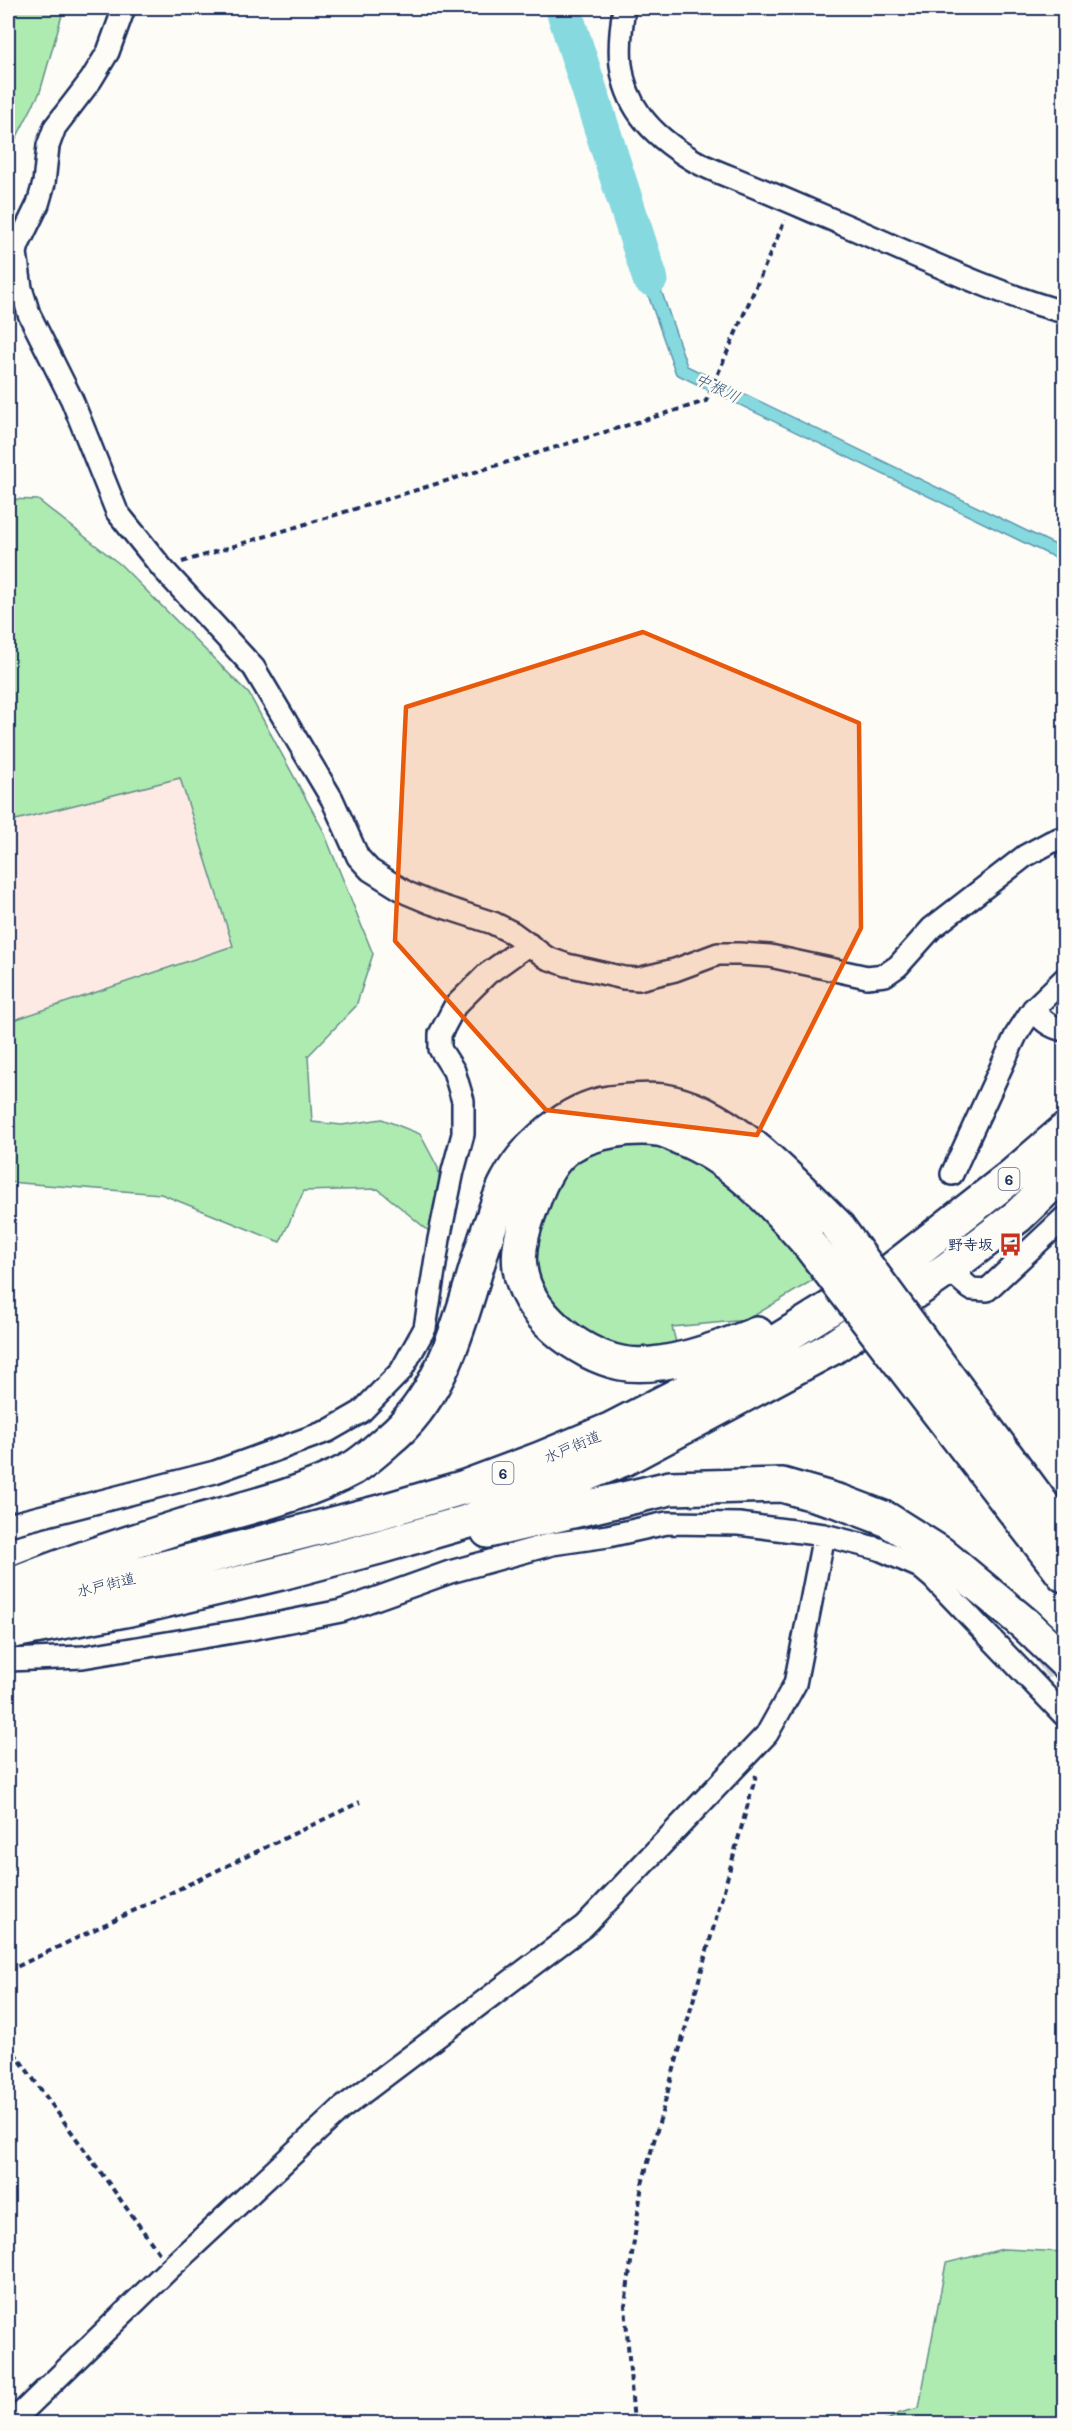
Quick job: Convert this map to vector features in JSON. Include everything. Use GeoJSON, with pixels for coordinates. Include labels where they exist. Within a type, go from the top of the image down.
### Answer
{"type":"FeatureCollection","features":[{"type":"Feature","properties":{"kind":"highway"},"geometry":{"type":"LineString","coordinates":[[8,1587],[97,1552],[266,1503],[354,1467],[397,1431],[420,1403],[438,1374],[454,1340],[481,1251],[507,1182],[544,1136],[566,1120],[591,1106],[624,1101],[664,1101],[701,1113],[744,1140],[837,1226],[909,1349],[1065,1575]]}},
{"type":"Feature","properties":{"kind":"highway"},"geometry":{"type":"LineString","coordinates":[[951,1224],[884,1260],[821,1299],[760,1334],[708,1353],[650,1364],[622,1364],[573,1344],[556,1330],[538,1308],[527,1292],[520,1269],[520,1247],[525,1223],[539,1185],[551,1165],[569,1146],[591,1136],[618,1130],[660,1129],[695,1143],[725,1161],[763,1193],[808,1243],[909,1349],[1065,1534]]}},
{"type":"Feature","properties":{"kind":"highway","name":"水戸街道"},"geometry":{"type":"LineString","coordinates":[[8,1608],[380,1512],[465,1487],[612,1429],[750,1358],[893,1269],[1012,1176],[1065,1131]]}},
{"type":"Feature","properties":{"kind":"highway","name":"水戸街道"},"geometry":{"type":"LineString","coordinates":[[8,1632],[130,1609],[281,1573],[466,1521],[624,1459],[832,1348],[948,1269],[1018,1216],[1065,1172]]}},
{"type":"Feature","properties":{"kind":"highway"},"geometry":{"type":"LineString","coordinates":[[281,1573],[380,1557],[670,1488],[782,1485],[841,1502],[886,1519],[940,1553],[1025,1624],[1045,1670]]}},
{"type":"Feature","properties":{"kind":"street"},"geometry":{"type":"LineString","coordinates":[[124,8],[108,52],[91,80],[55,128],[48,146],[44,183],[38,204],[20,238],[16,253],[21,288],[29,314],[72,400],[112,504],[128,529],[254,668],[332,800],[358,857],[370,870],[407,893],[493,923],[513,933],[547,958],[624,978],[638,979],[675,970],[718,954],[770,956],[867,977],[885,975],[898,966],[932,928],[1025,856],[1065,837]]}},
{"type":"Feature","properties":{"kind":"street"},"geometry":{"type":"LineString","coordinates":[[624,8],[619,43],[621,74],[629,97],[640,116],[656,134],[695,162],[998,288],[1065,312]]}},
{"type":"Feature","properties":{"kind":"street"},"geometry":{"type":"LineString","coordinates":[[8,1525],[215,1472],[328,1431],[361,1412],[400,1371],[425,1328],[439,1239],[463,1134],[463,1101],[454,1071],[440,1049],[440,1034],[455,1006],[487,974],[529,944]]}},
{"type":"Feature","properties":{"kind":"street"},"geometry":{"type":"LineString","coordinates":[[952,1174],[1016,1035],[1033,1009],[1065,979]]}},
{"type":"Feature","properties":{"kind":"street"},"geometry":{"type":"LineString","coordinates":[[1033,1009],[1043,1021],[1055,1028],[1065,1030]]}},
{"type":"Feature","properties":{"kind":"street"},"geometry":{"type":"LineString","coordinates":[[948,1269],[971,1289],[987,1290],[1065,1218]]}},
{"type":"Feature","properties":{"kind":"street"},"geometry":{"type":"LineString","coordinates":[[8,1660],[83,1657],[245,1630],[341,1611],[450,1572],[552,1544],[608,1536],[667,1523],[739,1524],[824,1535],[879,1549],[920,1567],[1045,1670],[1065,1715]]}},
{"type":"Feature","properties":{"kind":"street"},"geometry":{"type":"LineString","coordinates":[[10,2424],[170,2268],[341,2109],[584,1926],[767,1734],[795,1684],[824,1535]]}},
{"type":"Feature","properties":{"kind":"path"},"geometry":{"type":"LineString","coordinates":[[162,568],[706,401],[793,203]]}},
{"type":"Feature","properties":{"kind":"path"},"geometry":{"type":"LineString","coordinates":[[634,2424],[625,2305],[642,2184],[767,1734]]}},
{"type":"Feature","properties":{"kind":"path"},"geometry":{"type":"LineString","coordinates":[[8,1971],[360,1802]]}},
{"type":"Feature","properties":{"kind":"path"},"geometry":{"type":"LineString","coordinates":[[8,2044],[170,2268]]}},
{"type":"Feature","properties":{"kind":"highlighted area"},"geometry":{"type":"Polygon","coordinates":[[[643,632],[859,723],[861,928],[757,1135],[546,1110],[395,941],[406,707],[643,632]]]}},
{"type":"Feature","properties":{"kind":"shaded area"},"geometry":{"type":"Polygon","coordinates":[[[180,778],[233,946],[8,1022],[8,822],[180,778]]]}},
{"type":"Feature","properties":{"kind":"green space"},"geometry":{"type":"Polygon","coordinates":[[[8,8],[64,8],[40,92],[8,154],[8,8]]]}},
{"type":"Feature","properties":{"kind":"green space"},"geometry":{"type":"Polygon","coordinates":[[[8,499],[38,500],[121,565],[249,694],[323,830],[373,954],[356,1006],[308,1056],[312,1122],[342,1125],[382,1119],[420,1134],[438,1168],[443,1197],[430,1232],[378,1189],[304,1191],[280,1242],[161,1194],[8,1182],[8,1022],[233,946],[180,778],[8,822],[8,499]]]}},
{"type":"Feature","properties":{"kind":"green space"},"geometry":{"type":"Polygon","coordinates":[[[637,1140],[679,1146],[719,1168],[818,1277],[747,1320],[672,1327],[678,1350],[627,1352],[580,1333],[541,1290],[533,1263],[534,1236],[551,1185],[577,1160],[595,1148],[637,1140]]]}},
{"type":"Feature","properties":{"kind":"green space"},"geometry":{"type":"Polygon","coordinates":[[[1003,2249],[1064,2252],[1064,2423],[882,2423],[900,2413],[919,2408],[946,2263],[1003,2249]]]}},
{"type":"Feature","properties":{"kind":"water"},"geometry":{"type":"Polygon","coordinates":[[[641,231],[687,366],[1064,549],[1064,562],[676,374],[626,233],[641,231]]]}},
{"type":"Feature","properties":{"kind":"waterway","name":"中根川"},"geometry":{"type":"LineString","coordinates":[[563,8],[650,278]]}},
{"type":"Feature","properties":{"kind":"tunnel"},"geometry":{"type":"LineString","coordinates":[[1042,1670],[1064,1654]]}},
{"type":"Feature","properties":{"kind":"place","name":"野寺坂"},"geometry":{"type":"Point","coordinates":[1011,1244]}}]}
